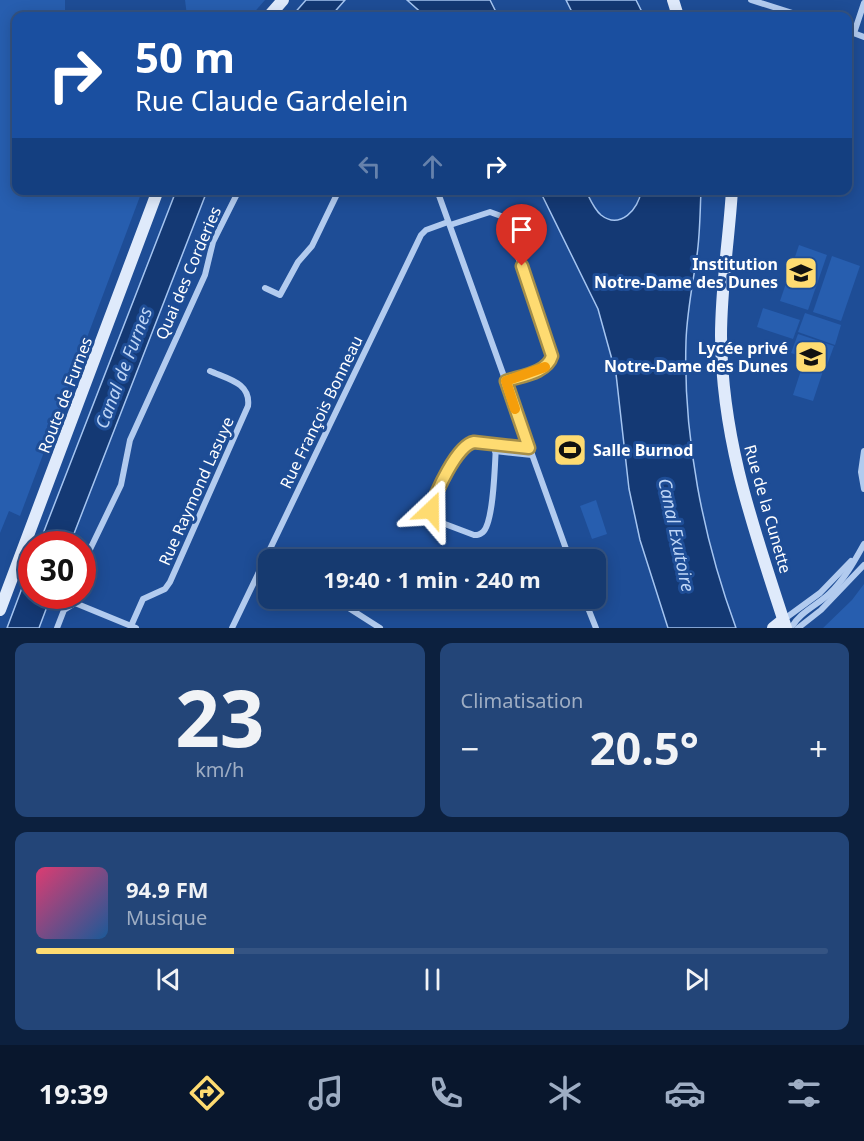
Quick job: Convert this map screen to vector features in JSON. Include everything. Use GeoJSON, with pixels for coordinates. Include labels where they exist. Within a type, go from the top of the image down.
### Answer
{"type":"FeatureCollection","features":[{"type":"Feature","properties":{"kind":"main road"},"geometry":{"type":"LineString","coordinates":[[264,12],[275,0]]}},
{"type":"Feature","properties":{"kind":"main road"},"geometry":{"type":"LineString","coordinates":[[272,12],[283,0]]}},
{"type":"Feature","properties":{"kind":"main road","name":"Route de Furnes"},"geometry":{"type":"LineString","coordinates":[[0,610],[4,589],[149,195]]}},
{"type":"Feature","properties":{"kind":"main road","name":"Route de Furnes"},"geometry":{"type":"LineString","coordinates":[[4,589],[156,195]]}},
{"type":"Feature","properties":{"kind":"main road","name":"Rue de la Cunette"},"geometry":{"type":"LineString","coordinates":[[732,195],[721,327],[726,410],[745,501],[787,625]]}},
{"type":"Feature","properties":{"kind":"main road"},"geometry":{"type":"LineString","coordinates":[[772,628],[787,625]]}},
{"type":"Feature","properties":{"kind":"street"},"geometry":{"type":"LineString","coordinates":[[752,0],[766,2],[792,12]]}},
{"type":"Feature","properties":{"kind":"street"},"geometry":{"type":"LineString","coordinates":[[852,28],[864,3]]}},
{"type":"Feature","properties":{"kind":"street","name":"Quai des Corderies"},"geometry":{"type":"LineString","coordinates":[[96,536],[122,481],[130,440],[205,275],[212,247],[237,195]]}},
{"type":"Feature","properties":{"kind":"street"},"geometry":{"type":"LineString","coordinates":[[265,288],[280,295],[295,266],[312,246],[337,195]]}},
{"type":"Feature","properties":{"kind":"street"},"geometry":{"type":"LineString","coordinates":[[439,195],[566,549]]}},
{"type":"Feature","properties":{"kind":"street","name":"Rue François Bonneau"},"geometry":{"type":"LineString","coordinates":[[273,549],[421,235],[426,230],[490,212],[501,216],[507,225],[552,356],[543,368],[506,381]]}},
{"type":"Feature","properties":{"kind":"street","name":"Rue Raymond Lasuye"},"geometry":{"type":"LineString","coordinates":[[134,627],[143,599],[165,589],[170,582],[248,406],[249,396],[244,387],[210,371]]}},
{"type":"Feature","properties":{"kind":"street"},"geometry":{"type":"LineString","coordinates":[[495,448],[493,489],[484,531],[474,535],[434,518],[431,513],[432,504],[444,478],[468,443],[474,442],[495,448],[530,452]]}},
{"type":"Feature","properties":{"kind":"street"},"geometry":{"type":"LineString","coordinates":[[864,451],[861,472],[864,489]]}},
{"type":"Feature","properties":{"kind":"street"},"geometry":{"type":"LineString","coordinates":[[787,625],[843,570],[864,544]]}},
{"type":"Feature","properties":{"kind":"street"},"geometry":{"type":"LineString","coordinates":[[787,625],[838,585],[864,544]]}},
{"type":"Feature","properties":{"kind":"street"},"geometry":{"type":"LineString","coordinates":[[798,628],[821,610],[864,565]]}},
{"type":"Feature","properties":{"kind":"street","name":"Rue François Bonneau"},"geometry":{"type":"LineString","coordinates":[[232,628],[258,579]]}},
{"type":"Feature","properties":{"kind":"street"},"geometry":{"type":"LineString","coordinates":[[57,628],[66,609]]}},
{"type":"Feature","properties":{"kind":"street"},"geometry":{"type":"LineString","coordinates":[[90,609],[134,627]]}},
{"type":"Feature","properties":{"kind":"street"},"geometry":{"type":"LineString","coordinates":[[350,609],[380,628]]}},
{"type":"Feature","properties":{"kind":"street"},"geometry":{"type":"LineString","coordinates":[[588,609],[596,628]]}},
{"type":"Feature","properties":{"kind":"shaded area"},"geometry":{"type":"Polygon","coordinates":[[[0,0],[65,0],[65,12],[12,12],[12,195],[140,195],[20,516],[9,511],[0,533],[0,0]]]}},
{"type":"Feature","properties":{"kind":"shaded area"},"geometry":{"type":"Polygon","coordinates":[[[185,0],[265,0],[254,12],[186,12],[185,0]]]}},
{"type":"Feature","properties":{"kind":"shaded area"},"geometry":{"type":"Polygon","coordinates":[[[799,245],[827,255],[808,310],[780,301],[799,245]]]}},
{"type":"Feature","properties":{"kind":"shaded area"},"geometry":{"type":"Polygon","coordinates":[[[832,256],[860,266],[841,321],[813,312],[832,256]]]}},
{"type":"Feature","properties":{"kind":"shaded area"},"geometry":{"type":"Polygon","coordinates":[[[763,308],[800,320],[793,339],[757,327],[763,308]]]}},
{"type":"Feature","properties":{"kind":"shaded area"},"geometry":{"type":"Polygon","coordinates":[[[805,313],[841,325],[835,345],[798,332],[805,313]]]}},
{"type":"Feature","properties":{"kind":"shaded area"},"geometry":{"type":"Polygon","coordinates":[[[798,334],[834,346],[827,365],[791,353],[798,334]]]}},
{"type":"Feature","properties":{"kind":"shaded area"},"geometry":{"type":"Polygon","coordinates":[[[804,361],[824,368],[813,401],[793,395],[804,361]]]}},
{"type":"Feature","properties":{"kind":"shaded area"},"geometry":{"type":"Polygon","coordinates":[[[596,500],[607,534],[592,539],[580,506],[596,500]]]}},
{"type":"Feature","properties":{"kind":"shaded area"},"geometry":{"type":"Polygon","coordinates":[[[864,584],[864,628],[823,628],[852,600],[864,584]]]}},
{"type":"Feature","properties":{"kind":"water"},"geometry":{"type":"Polygon","coordinates":[[[306,0],[345,0],[334,12],[296,12],[306,0]]]}},
{"type":"Feature","properties":{"kind":"water"},"geometry":{"type":"Polygon","coordinates":[[[407,0],[490,0],[496,12],[420,12],[407,0]]]}},
{"type":"Feature","properties":{"kind":"water"},"geometry":{"type":"Polygon","coordinates":[[[566,0],[636,0],[642,12],[572,12],[566,0]]]}},
{"type":"Feature","properties":{"kind":"water","name":"Canal de Furnes"},"geometry":{"type":"Polygon","coordinates":[[[174,195],[205,195],[75,531],[44,531],[174,195]]]}},
{"type":"Feature","properties":{"kind":"water","name":"Canal Exutoire"},"geometry":{"type":"Polygon","coordinates":[[[542,195],[588,195],[601,215],[615,220],[621,219],[632,210],[640,195],[701,195],[698,247],[687,330],[688,414],[697,487],[705,523],[724,594],[736,628],[668,628],[640,540],[629,489],[616,374],[598,309],[542,195]]]}},
{"type":"Feature","properties":{"kind":"water"},"geometry":{"type":"Polygon","coordinates":[[[18,599],[18,609],[46,609],[39,628],[7,628],[18,599]]]}},
{"type":"Feature","properties":{"kind":"slow traffic"},"geometry":{"type":"LineString","coordinates":[[515,409],[506,381],[545,367]]}},
{"type":"Feature","properties":{"kind":"place","name":"Institution Notre-Dame des Dunes"},"geometry":{"type":"Point","coordinates":[801,273]}},
{"type":"Feature","properties":{"kind":"place","name":"Lycée privé Notre-Dame des Dunes"},"geometry":{"type":"Point","coordinates":[811,357]}},
{"type":"Feature","properties":{"kind":"place","name":"Salle Burnod"},"geometry":{"type":"Point","coordinates":[570,450]}},
{"type":"Feature","properties":{"kind":"route"},"geometry":{"type":"LineString","coordinates":[[431,510],[447,473],[468,443],[529,448],[506,381],[543,368],[552,356],[522,266]]}}]}
